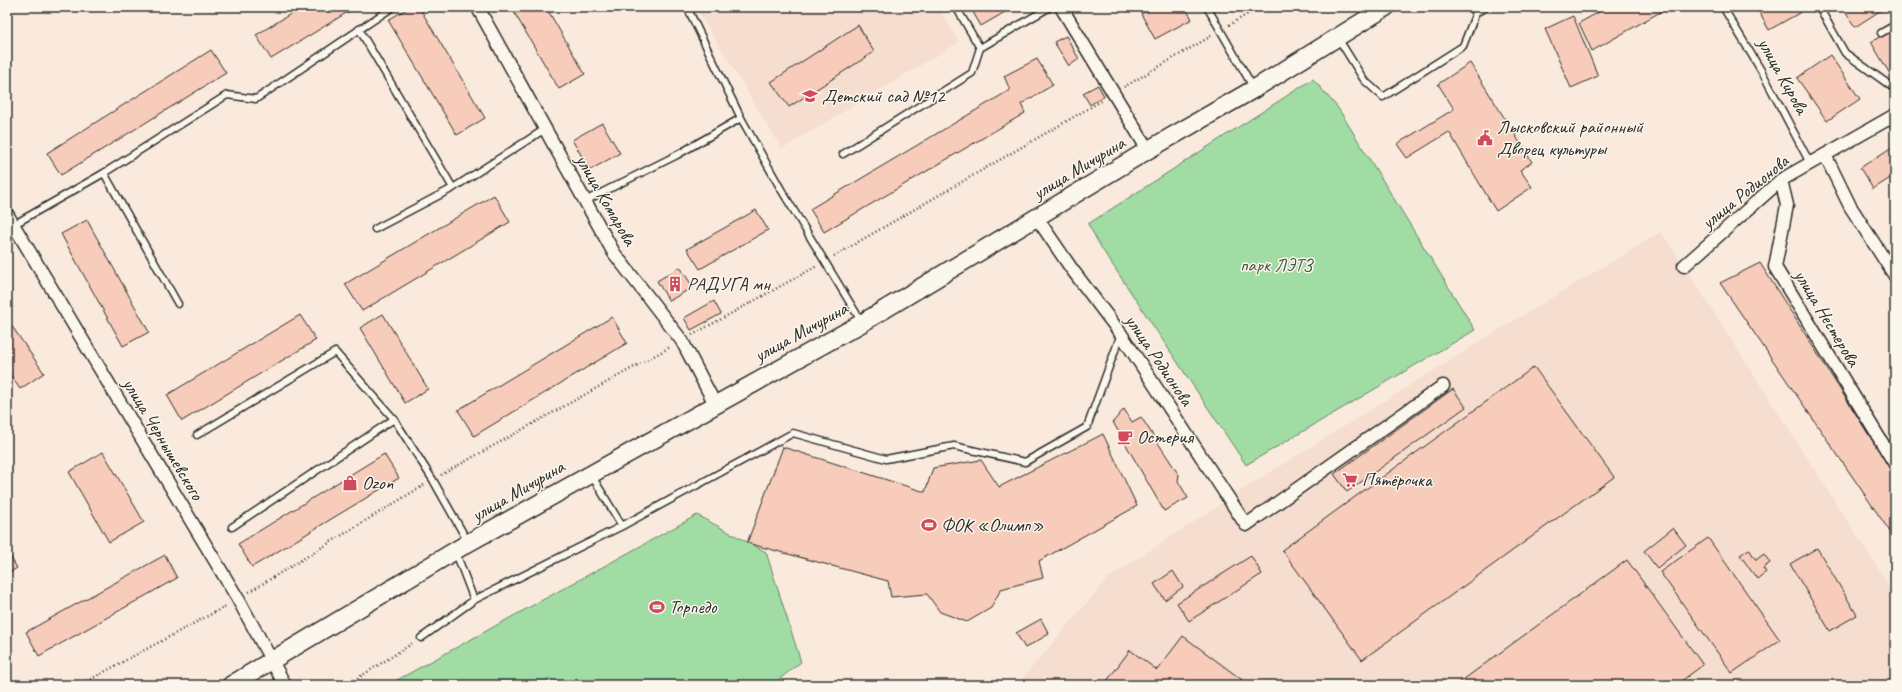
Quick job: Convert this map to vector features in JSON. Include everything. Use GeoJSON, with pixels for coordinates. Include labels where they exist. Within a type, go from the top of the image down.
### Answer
{"type":"FeatureCollection","features":[{"type":"Feature","properties":{"kind":"main road","name":"улица Мичурина"},"geometry":{"type":"LineString","coordinates":[[231,685],[462,547],[862,322],[1254,88],[1337,37],[1380,8]]}},
{"type":"Feature","properties":{"kind":"street"},"geometry":{"type":"LineString","coordinates":[[1060,7],[1148,150]]}},
{"type":"Feature","properties":{"kind":"street","name":"улица Комарова"},"geometry":{"type":"LineString","coordinates":[[478,8],[614,254],[682,341],[715,404]]}},
{"type":"Feature","properties":{"kind":"street","name":"улица Родионова"},"geometry":{"type":"LineString","coordinates":[[1684,266],[1781,180],[1895,115]]}},
{"type":"Feature","properties":{"kind":"street"},"geometry":{"type":"LineString","coordinates":[[1825,155],[1850,206],[1895,276]]}},
{"type":"Feature","properties":{"kind":"street","name":"улица Нестерова"},"geometry":{"type":"LineString","coordinates":[[1781,180],[1787,205],[1775,267],[1895,464]]}},
{"type":"Feature","properties":{"kind":"street","name":"улица Родионова"},"geometry":{"type":"LineString","coordinates":[[1038,218],[1071,268],[1121,334],[1246,525],[1443,386]]}},
{"type":"Feature","properties":{"kind":"street","name":"улица Чернышевского"},"geometry":{"type":"LineString","coordinates":[[10,219],[238,599],[285,685]]}},
{"type":"Feature","properties":{"kind":"lane"},"geometry":{"type":"LineString","coordinates":[[10,219],[104,173],[227,94],[256,99],[393,7]]}},
{"type":"Feature","properties":{"kind":"lane"},"geometry":{"type":"LineString","coordinates":[[687,7],[741,118],[782,191],[862,322]]}},
{"type":"Feature","properties":{"kind":"lane"},"geometry":{"type":"LineString","coordinates":[[956,7],[980,48]]}},
{"type":"Feature","properties":{"kind":"lane"},"geometry":{"type":"LineString","coordinates":[[843,154],[972,73],[980,48],[1050,7]]}},
{"type":"Feature","properties":{"kind":"lane"},"geometry":{"type":"LineString","coordinates":[[1207,7],[1254,88]]}},
{"type":"Feature","properties":{"kind":"lane"},"geometry":{"type":"LineString","coordinates":[[1472,7],[1476,13]]}},
{"type":"Feature","properties":{"kind":"lane"},"geometry":{"type":"LineString","coordinates":[[1337,37],[1364,80],[1382,97],[1463,46],[1476,13],[1486,7]]}},
{"type":"Feature","properties":{"kind":"lane","name":"улица Кирова"},"geometry":{"type":"LineString","coordinates":[[1722,7],[1762,72],[1810,163]]}},
{"type":"Feature","properties":{"kind":"lane"},"geometry":{"type":"LineString","coordinates":[[1819,7],[1845,53],[1895,88]]}},
{"type":"Feature","properties":{"kind":"lane"},"geometry":{"type":"LineString","coordinates":[[1881,33],[1895,24]]}},
{"type":"Feature","properties":{"kind":"lane"},"geometry":{"type":"LineString","coordinates":[[359,29],[453,188]]}},
{"type":"Feature","properties":{"kind":"lane"},"geometry":{"type":"LineString","coordinates":[[585,201],[677,155],[741,118]]}},
{"type":"Feature","properties":{"kind":"lane"},"geometry":{"type":"LineString","coordinates":[[375,229],[453,188],[544,129]]}},
{"type":"Feature","properties":{"kind":"lane"},"geometry":{"type":"LineString","coordinates":[[104,173],[178,304]]}},
{"type":"Feature","properties":{"kind":"lane"},"geometry":{"type":"LineString","coordinates":[[421,638],[474,600],[622,526],[793,433],[886,458],[954,446],[1026,462],[1087,428],[1121,334]]}},
{"type":"Feature","properties":{"kind":"lane"},"geometry":{"type":"LineString","coordinates":[[197,435],[335,352],[394,419],[432,480],[462,547],[474,600]]}},
{"type":"Feature","properties":{"kind":"lane"},"geometry":{"type":"LineString","coordinates":[[232,527],[394,419]]}},
{"type":"Feature","properties":{"kind":"lane"},"geometry":{"type":"LineString","coordinates":[[591,474],[622,526]]}},
{"type":"Feature","properties":{"kind":"path"},"geometry":{"type":"LineString","coordinates":[[347,685],[421,638]]}},
{"type":"Feature","properties":{"kind":"shaded area","name":"Детский сад №12"},"geometry":{"type":"Polygon","coordinates":[[[700,7],[938,7],[959,42],[782,149],[697,9],[700,7]]]}},
{"type":"Feature","properties":{"kind":"shaded area"},"geometry":{"type":"Polygon","coordinates":[[[1661,232],[1895,595],[1895,685],[1017,685],[1108,578],[1261,478],[1497,331],[1661,232]]]}},
{"type":"Feature","properties":{"kind":"green space","name":"парк ЛЭТЗ"},"geometry":{"type":"Polygon","coordinates":[[[1313,79],[1338,108],[1475,330],[1246,465],[1102,249],[1088,224],[1313,79]]]}},
{"type":"Feature","properties":{"kind":"green space","name":"Торпедо"},"geometry":{"type":"Polygon","coordinates":[[[697,515],[766,552],[801,662],[772,685],[388,685],[697,515]]]}},
{"type":"Feature","properties":{"kind":"building"},"geometry":{"type":"Polygon","coordinates":[[[302,7],[356,7],[271,59],[256,35],[302,7]]]}},
{"type":"Feature","properties":{"kind":"building"},"geometry":{"type":"Polygon","coordinates":[[[410,7],[419,7],[485,118],[457,135],[388,20],[410,7]]]}},
{"type":"Feature","properties":{"kind":"building"},"geometry":{"type":"Polygon","coordinates":[[[511,7],[546,7],[585,74],[559,89],[511,7]]]}},
{"type":"Feature","properties":{"kind":"building"},"geometry":{"type":"Polygon","coordinates":[[[970,7],[1012,7],[1012,8],[981,26],[970,7]]]}},
{"type":"Feature","properties":{"kind":"building"},"geometry":{"type":"Polygon","coordinates":[[[1154,7],[1185,7],[1192,19],[1155,39],[1141,14],[1154,7]]]}},
{"type":"Feature","properties":{"kind":"building"},"geometry":{"type":"Polygon","coordinates":[[[1608,7],[1669,7],[1592,51],[1579,23],[1608,7]]]}},
{"type":"Feature","properties":{"kind":"building"},"geometry":{"type":"Polygon","coordinates":[[[1756,7],[1799,7],[1801,12],[1769,30],[1756,7]]]}},
{"type":"Feature","properties":{"kind":"building"},"geometry":{"type":"Polygon","coordinates":[[[1842,7],[1886,7],[1855,27],[1842,7]]]}},
{"type":"Feature","properties":{"kind":"building"},"geometry":{"type":"Polygon","coordinates":[[[1573,16],[1598,76],[1571,88],[1545,29],[1573,16]]]}},
{"type":"Feature","properties":{"kind":"building"},"geometry":{"type":"Polygon","coordinates":[[[858,25],[874,52],[789,107],[771,82],[858,25]]]}},
{"type":"Feature","properties":{"kind":"building"},"geometry":{"type":"Polygon","coordinates":[[[1895,28],[1895,72],[1890,74],[1871,42],[1895,28]]]}},
{"type":"Feature","properties":{"kind":"building"},"geometry":{"type":"Polygon","coordinates":[[[1066,36],[1079,59],[1069,66],[1054,42],[1066,36]]]}},
{"type":"Feature","properties":{"kind":"building"},"geometry":{"type":"Polygon","coordinates":[[[211,50],[226,73],[61,175],[47,153],[211,50]]]}},
{"type":"Feature","properties":{"kind":"building"},"geometry":{"type":"Polygon","coordinates":[[[1830,55],[1860,99],[1827,121],[1797,78],[1830,55]]]}},
{"type":"Feature","properties":{"kind":"building"},"geometry":{"type":"Polygon","coordinates":[[[1037,59],[1053,85],[1021,104],[1025,113],[824,232],[810,209],[1010,90],[1004,76],[1037,59]]]}},
{"type":"Feature","properties":{"kind":"building","name":"Лысковский районный Дворец культуры"},"geometry":{"type":"Polygon","coordinates":[[[1470,63],[1532,162],[1520,170],[1532,187],[1496,211],[1449,132],[1407,158],[1397,144],[1454,109],[1438,84],[1470,63]]]}},
{"type":"Feature","properties":{"kind":"building"},"geometry":{"type":"Polygon","coordinates":[[[1098,85],[1104,96],[1090,105],[1083,93],[1098,85]]]}},
{"type":"Feature","properties":{"kind":"building"},"geometry":{"type":"Polygon","coordinates":[[[602,123],[620,153],[590,170],[572,140],[602,123]]]}},
{"type":"Feature","properties":{"kind":"building"},"geometry":{"type":"Polygon","coordinates":[[[1895,145],[1895,175],[1873,189],[1860,168],[1895,145]]]}},
{"type":"Feature","properties":{"kind":"building"},"geometry":{"type":"Polygon","coordinates":[[[494,195],[510,222],[362,311],[345,284],[494,195]]]}},
{"type":"Feature","properties":{"kind":"building"},"geometry":{"type":"Polygon","coordinates":[[[756,210],[768,230],[700,269],[687,249],[756,210]]]}},
{"type":"Feature","properties":{"kind":"building"},"geometry":{"type":"Polygon","coordinates":[[[87,220],[149,332],[123,346],[61,234],[87,220]]]}},
{"type":"Feature","properties":{"kind":"building"},"geometry":{"type":"Polygon","coordinates":[[[1760,263],[1895,476],[1895,539],[1720,283],[1760,263]]]}},
{"type":"Feature","properties":{"kind":"building","name":"РАДУГА мн"},"geometry":{"type":"Polygon","coordinates":[[[680,267],[693,287],[669,301],[657,281],[680,267]]]}},
{"type":"Feature","properties":{"kind":"building"},"geometry":{"type":"Polygon","coordinates":[[[714,301],[721,314],[691,330],[684,318],[714,301]]]}},
{"type":"Feature","properties":{"kind":"building"},"geometry":{"type":"Polygon","coordinates":[[[383,314],[428,389],[405,403],[360,328],[383,314]]]}},
{"type":"Feature","properties":{"kind":"building"},"geometry":{"type":"Polygon","coordinates":[[[300,315],[316,340],[182,421],[167,395],[300,315]]]}},
{"type":"Feature","properties":{"kind":"building"},"geometry":{"type":"Polygon","coordinates":[[[612,317],[627,343],[474,436],[458,410],[612,317]]]}},
{"type":"Feature","properties":{"kind":"building"},"geometry":{"type":"Polygon","coordinates":[[[7,319],[44,373],[20,389],[7,370],[7,319]]]}},
{"type":"Feature","properties":{"kind":"building"},"geometry":{"type":"Polygon","coordinates":[[[1534,367],[1614,477],[1362,660],[1282,550],[1534,367]]]}},
{"type":"Feature","properties":{"kind":"building"},"geometry":{"type":"Polygon","coordinates":[[[1453,389],[1466,407],[1347,492],[1334,474],[1453,389]]]}},
{"type":"Feature","properties":{"kind":"building"},"geometry":{"type":"Polygon","coordinates":[[[1124,409],[1132,422],[1141,417],[1179,475],[1178,481],[1188,498],[1164,511],[1113,422],[1124,409]]]}},
{"type":"Feature","properties":{"kind":"building","name":"ФОК «Олимп»"},"geometry":{"type":"Polygon","coordinates":[[[1103,434],[1137,506],[1039,561],[1043,578],[1001,589],[991,608],[967,622],[940,612],[927,594],[891,597],[888,581],[747,543],[783,447],[925,492],[933,468],[981,460],[999,487],[1103,434]]]}},
{"type":"Feature","properties":{"kind":"building"},"geometry":{"type":"Polygon","coordinates":[[[103,452],[144,522],[109,542],[69,472],[103,452]]]}},
{"type":"Feature","properties":{"kind":"building"},"geometry":{"type":"Polygon","coordinates":[[[384,454],[399,478],[252,567],[238,544],[384,454]]]}},
{"type":"Feature","properties":{"kind":"building"},"geometry":{"type":"Polygon","coordinates":[[[1673,528],[1686,545],[1657,568],[1644,551],[1673,528]]]}},
{"type":"Feature","properties":{"kind":"building"},"geometry":{"type":"Polygon","coordinates":[[[1708,538],[1780,640],[1732,673],[1660,572],[1708,538]]]}},
{"type":"Feature","properties":{"kind":"building"},"geometry":{"type":"Polygon","coordinates":[[[1817,548],[1857,615],[1830,631],[1790,564],[1817,548]]]}},
{"type":"Feature","properties":{"kind":"building"},"geometry":{"type":"Polygon","coordinates":[[[1749,549],[1756,560],[1764,554],[1770,563],[1763,568],[1766,572],[1757,579],[1740,555],[1749,549]]]}},
{"type":"Feature","properties":{"kind":"building"},"geometry":{"type":"Polygon","coordinates":[[[7,551],[17,568],[7,574],[7,551]]]}},
{"type":"Feature","properties":{"kind":"building"},"geometry":{"type":"Polygon","coordinates":[[[165,555],[177,578],[39,656],[26,632],[165,555]]]}},
{"type":"Feature","properties":{"kind":"building"},"geometry":{"type":"Polygon","coordinates":[[[1251,556],[1262,574],[1189,621],[1177,603],[1251,556]]]}},
{"type":"Feature","properties":{"kind":"building"},"geometry":{"type":"Polygon","coordinates":[[[1627,560],[1703,665],[1676,685],[1456,685],[1627,560]]]}},
{"type":"Feature","properties":{"kind":"building"},"geometry":{"type":"Polygon","coordinates":[[[1173,571],[1183,587],[1165,600],[1154,584],[1173,571]]]}},
{"type":"Feature","properties":{"kind":"building"},"geometry":{"type":"Polygon","coordinates":[[[1041,619],[1049,634],[1025,648],[1016,633],[1041,619]]]}},
{"type":"Feature","properties":{"kind":"building"},"geometry":{"type":"Polygon","coordinates":[[[1183,636],[1249,685],[1104,685],[1130,650],[1157,670],[1183,636]]]}},
{"type":"Feature","properties":{"kind":"place","name":"Детский сад №12"},"geometry":{"type":"Point","coordinates":[810,96]}},
{"type":"Feature","properties":{"kind":"place","name":"Лысковский районный Дворец культуры"},"geometry":{"type":"Point","coordinates":[1485,138]}},
{"type":"Feature","properties":{"kind":"place","name":"РАДУГА мн"},"geometry":{"type":"Point","coordinates":[675,284]}},
{"type":"Feature","properties":{"kind":"place","name":"Остерия"},"geometry":{"type":"Point","coordinates":[1125,437]}},
{"type":"Feature","properties":{"kind":"place","name":"Пятёрочка"},"geometry":{"type":"Point","coordinates":[1350,480]}},
{"type":"Feature","properties":{"kind":"place","name":"Ozon"},"geometry":{"type":"Point","coordinates":[350,483]}},
{"type":"Feature","properties":{"kind":"place","name":"ФОК «Олимп»"},"geometry":{"type":"Point","coordinates":[929,525]}},
{"type":"Feature","properties":{"kind":"place","name":"Торпедо"},"geometry":{"type":"Point","coordinates":[657,607]}}]}
